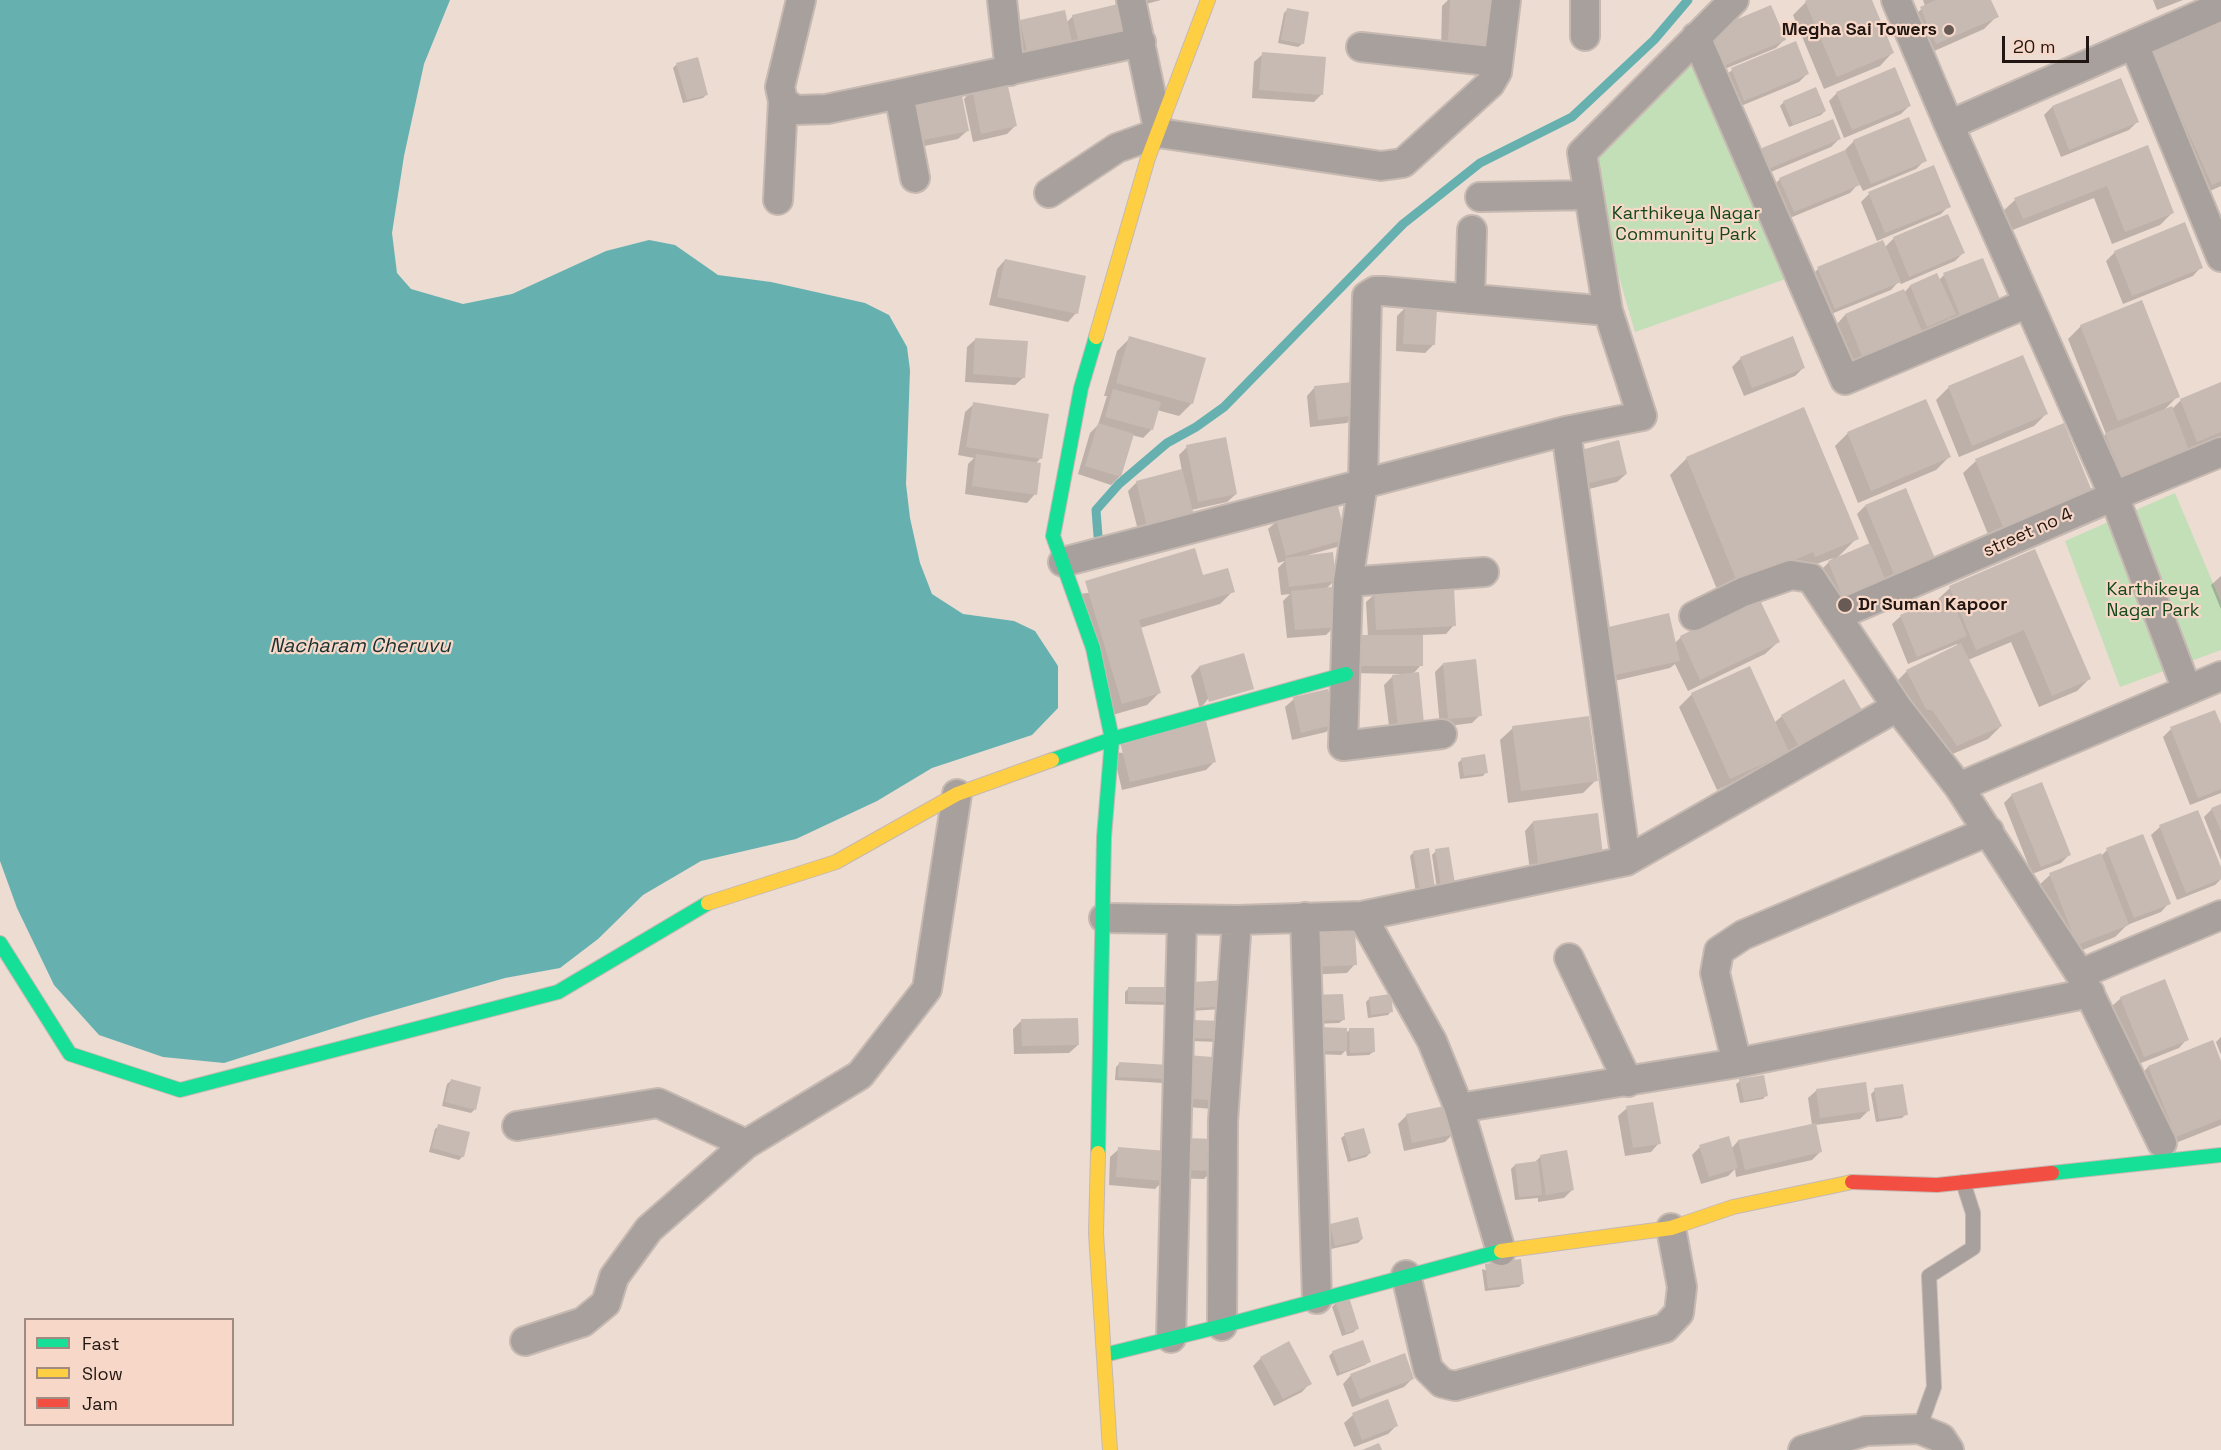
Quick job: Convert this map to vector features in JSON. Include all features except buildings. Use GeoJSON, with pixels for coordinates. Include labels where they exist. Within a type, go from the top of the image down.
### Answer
{"type":"FeatureCollection","features":[{"type":"Feature","properties":{"kind":"street"},"geometry":{"type":"LineString","coordinates":[[778,200],[783,101],[780,87],[801,0]]}},
{"type":"Feature","properties":{"kind":"street"},"geometry":{"type":"LineString","coordinates":[[1002,0],[1010,71]]}},
{"type":"Feature","properties":{"kind":"street"},"geometry":{"type":"LineString","coordinates":[[1131,0],[1159,133]]}},
{"type":"Feature","properties":{"kind":"street"},"geometry":{"type":"LineString","coordinates":[[1110,1450],[1096,1233],[1104,837],[1112,739],[1093,648],[1053,536],[1081,388],[1148,158],[1208,0]]}},
{"type":"Feature","properties":{"kind":"street"},"geometry":{"type":"LineString","coordinates":[[1049,192],[1117,148],[1159,133],[1382,166],[1403,163],[1490,84],[1497,72],[1506,0]]}},
{"type":"Feature","properties":{"kind":"street"},"geometry":{"type":"LineString","coordinates":[[1585,0],[1585,36]]}},
{"type":"Feature","properties":{"kind":"street"},"geometry":{"type":"LineString","coordinates":[[1063,562],[1566,431],[1642,416],[1608,311],[1582,153],[1734,0]]}},
{"type":"Feature","properties":{"kind":"street"},"geometry":{"type":"LineString","coordinates":[[1896,0],[2114,496],[2187,690]]}},
{"type":"Feature","properties":{"kind":"street"},"geometry":{"type":"LineString","coordinates":[[1949,125],[2221,6]]}},
{"type":"Feature","properties":{"kind":"street"},"geometry":{"type":"LineString","coordinates":[[1696,37],[1845,380],[2028,303]]}},
{"type":"Feature","properties":{"kind":"street"},"geometry":{"type":"LineString","coordinates":[[783,101],[795,110],[827,109],[1141,42]]}},
{"type":"Feature","properties":{"kind":"street"},"geometry":{"type":"LineString","coordinates":[[2134,44],[2216,229],[2221,257]]}},
{"type":"Feature","properties":{"kind":"street"},"geometry":{"type":"LineString","coordinates":[[1361,46],[1498,62]]}},
{"type":"Feature","properties":{"kind":"street"},"geometry":{"type":"LineString","coordinates":[[899,94],[915,178]]}},
{"type":"Feature","properties":{"kind":"street"},"geometry":{"type":"LineString","coordinates":[[1480,197],[1589,195]]}},
{"type":"Feature","properties":{"kind":"street"},"geometry":{"type":"LineString","coordinates":[[1470,298],[1472,230]]}},
{"type":"Feature","properties":{"kind":"street"},"geometry":{"type":"LineString","coordinates":[[1442,735],[1343,746],[1348,582],[1363,483],[1367,296],[1375,291],[1383,291],[1608,311]]}},
{"type":"Feature","properties":{"kind":"street"},"geometry":{"type":"LineString","coordinates":[[1566,431],[1626,861]]}},
{"type":"Feature","properties":{"kind":"street","name":"street no 4"},"geometry":{"type":"LineString","coordinates":[[1836,616],[2221,452]]}},
{"type":"Feature","properties":{"kind":"street"},"geometry":{"type":"LineString","coordinates":[[1348,582],[1484,572]]}},
{"type":"Feature","properties":{"kind":"street"},"geometry":{"type":"LineString","coordinates":[[1694,616],[1743,592],[1791,575],[1811,578],[1897,707],[1959,787],[1989,831],[2085,983],[2162,1143]]}},
{"type":"Feature","properties":{"kind":"street"},"geometry":{"type":"LineString","coordinates":[[0,943],[70,1054],[180,1090],[558,992],[711,901],[836,862],[957,794],[1112,739],[1346,674]]}},
{"type":"Feature","properties":{"kind":"street"},"geometry":{"type":"LineString","coordinates":[[1959,787],[2221,676]]}},
{"type":"Feature","properties":{"kind":"street"},"geometry":{"type":"LineString","coordinates":[[1104,918],[1237,920],[1362,916],[1626,861],[1897,707]]}},
{"type":"Feature","properties":{"kind":"street"},"geometry":{"type":"LineString","coordinates":[[525,1341],[583,1322],[606,1303],[614,1277],[649,1229],[746,1144],[860,1075],[927,989],[957,794]]}},
{"type":"Feature","properties":{"kind":"street"},"geometry":{"type":"LineString","coordinates":[[1737,1064],[1715,973],[1719,951],[1743,935],[1989,831]]}},
{"type":"Feature","properties":{"kind":"street"},"geometry":{"type":"LineString","coordinates":[[1459,1108],[1737,1064],[2085,983],[2221,915]]}},
{"type":"Feature","properties":{"kind":"street"},"geometry":{"type":"LineString","coordinates":[[1362,916],[1432,1041],[1459,1108],[1501,1251]]}},
{"type":"Feature","properties":{"kind":"street"},"geometry":{"type":"LineString","coordinates":[[1305,918],[1317,1299]]}},
{"type":"Feature","properties":{"kind":"street"},"geometry":{"type":"LineString","coordinates":[[1171,1338],[1182,920]]}},
{"type":"Feature","properties":{"kind":"street"},"geometry":{"type":"LineString","coordinates":[[1222,1326],[1223,1121],[1237,920]]}},
{"type":"Feature","properties":{"kind":"street"},"geometry":{"type":"LineString","coordinates":[[1569,958],[1628,1082]]}},
{"type":"Feature","properties":{"kind":"street"},"geometry":{"type":"LineString","coordinates":[[517,1126],[658,1103],[746,1144]]}},
{"type":"Feature","properties":{"kind":"street"},"geometry":{"type":"LineString","coordinates":[[1104,1355],[1222,1326],[1501,1251],[1671,1228],[1733,1208],[1852,1182],[1937,1185],[2221,1155]]}},
{"type":"Feature","properties":{"kind":"street"},"geometry":{"type":"LineString","coordinates":[[1406,1275],[1428,1369],[1442,1383],[1455,1386],[1665,1328],[1679,1313],[1682,1287],[1671,1228]]}},
{"type":"Feature","properties":{"kind":"street"},"geometry":{"type":"LineString","coordinates":[[1803,1450],[1866,1431],[1919,1429],[1941,1438],[1949,1450]]}},
{"type":"Feature","properties":{"kind":"lane"},"geometry":{"type":"LineString","coordinates":[[1919,1429],[1934,1388],[1929,1276],[1973,1248],[1973,1213],[1963,1182]]}},
{"type":"Feature","properties":{"kind":"green space","name":"Karthikeya Nagar Community Park"},"geometry":{"type":"Polygon","coordinates":[[[1697,54],[1794,276],[1635,332],[1608,239],[1588,156],[1697,54]]]}},
{"type":"Feature","properties":{"kind":"green space","name":"Karthikeya Nagar Park"},"geometry":{"type":"Polygon","coordinates":[[[2175,493],[2221,602],[2221,650],[2120,687],[2065,541],[2175,493]]]}},
{"type":"Feature","properties":{"kind":"water","name":"Nacharam Cheruvu"},"geometry":{"type":"Polygon","coordinates":[[[0,0],[450,0],[424,64],[404,156],[392,233],[397,273],[411,289],[463,304],[512,294],[606,251],[649,240],[675,245],[718,275],[771,282],[865,303],[889,315],[907,347],[910,370],[906,484],[910,518],[920,563],[932,594],[963,614],[1014,621],[1035,631],[1058,666],[1058,708],[1032,735],[932,768],[877,801],[796,839],[701,861],[643,895],[598,939],[560,968],[505,978],[363,1019],[224,1063],[163,1057],[99,1035],[54,985],[17,908],[0,861],[0,0]]]}},
{"type":"Feature","properties":{"kind":"waterway"},"geometry":{"type":"LineString","coordinates":[[1098,536],[1096,510],[1119,484],[1167,443],[1196,427],[1224,407],[1403,224],[1480,163],[1572,117],[1654,40],[1688,0]]}},
{"type":"Feature","properties":{"kind":"traffic: fast"},"geometry":{"type":"LineString","coordinates":[[1096,337],[1081,388],[1053,536],[1093,648],[1112,739],[1104,837],[1098,1153]]}},
{"type":"Feature","properties":{"kind":"traffic: fast"},"geometry":{"type":"LineString","coordinates":[[1052,760],[1112,739],[1346,674]]}},
{"type":"Feature","properties":{"kind":"traffic: fast"},"geometry":{"type":"LineString","coordinates":[[0,943],[70,1054],[180,1090],[558,992],[708,903]]}},
{"type":"Feature","properties":{"kind":"traffic: fast"},"geometry":{"type":"LineString","coordinates":[[2052,1173],[2221,1155]]}},
{"type":"Feature","properties":{"kind":"traffic: fast"},"geometry":{"type":"LineString","coordinates":[[1104,1355],[1222,1326],[1501,1251]]}},
{"type":"Feature","properties":{"kind":"traffic: slow"},"geometry":{"type":"LineString","coordinates":[[1096,337],[1148,158],[1208,0]]}},
{"type":"Feature","properties":{"kind":"traffic: slow"},"geometry":{"type":"LineString","coordinates":[[708,903],[836,862],[957,794],[1052,760]]}},
{"type":"Feature","properties":{"kind":"traffic: slow"},"geometry":{"type":"LineString","coordinates":[[1098,1153],[1096,1233],[1110,1450]]}},
{"type":"Feature","properties":{"kind":"traffic: slow"},"geometry":{"type":"LineString","coordinates":[[1501,1251],[1671,1228],[1733,1207],[1852,1182]]}},
{"type":"Feature","properties":{"kind":"traffic: jam"},"geometry":{"type":"LineString","coordinates":[[1852,1182],[1937,1185],[2052,1173]]}},
{"type":"Feature","properties":{"kind":"place","name":"Megha Sai Towers"},"geometry":{"type":"Point","coordinates":[1949,30]}},
{"type":"Feature","properties":{"kind":"place","name":"Dr Suman Kapoor"},"geometry":{"type":"Point","coordinates":[1845,605]}}]}
